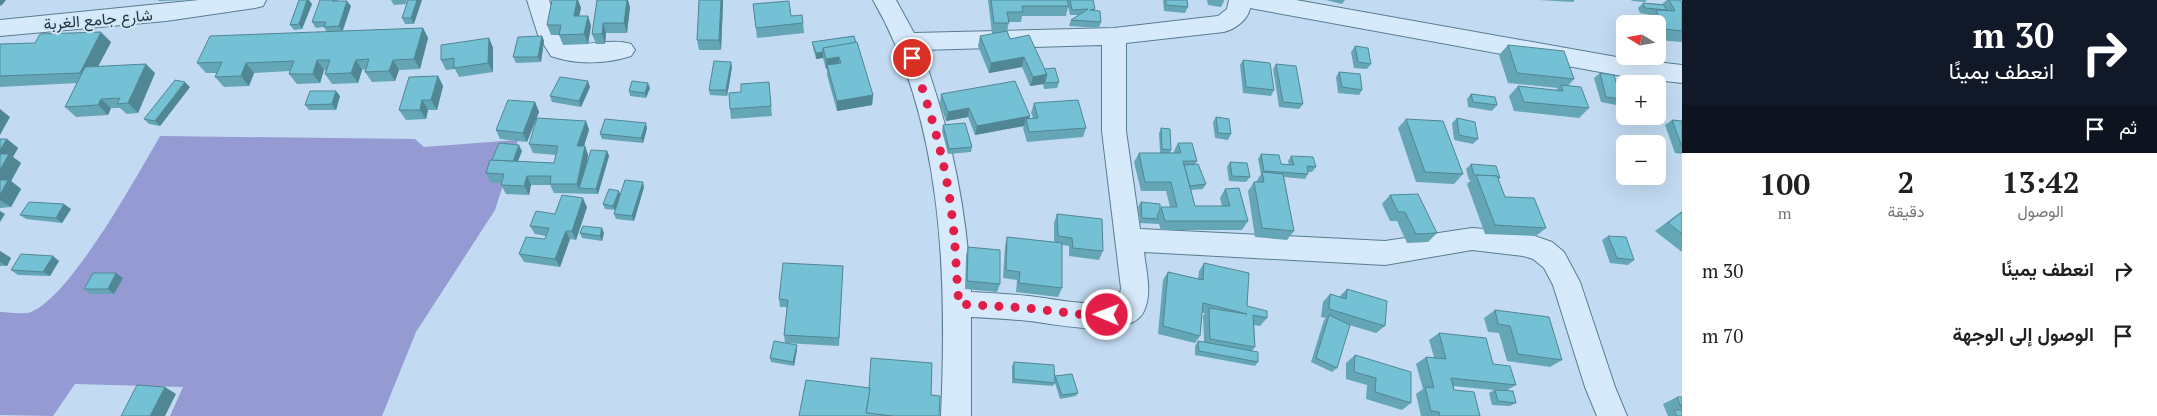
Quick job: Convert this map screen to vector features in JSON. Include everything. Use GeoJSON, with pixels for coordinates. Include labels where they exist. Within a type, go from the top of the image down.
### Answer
{"type":"FeatureCollection","features":[{"type":"Feature","properties":{"kind":"street","name":"شارع جامع الغربة"},"geometry":{"type":"LineString","coordinates":[[0,28],[166,13],[255,0]]}},
{"type":"Feature","properties":{"kind":"street"},"geometry":{"type":"LineString","coordinates":[[538,0],[554,45],[563,52],[573,54],[623,50]]}},
{"type":"Feature","properties":{"kind":"street"},"geometry":{"type":"LineString","coordinates":[[884,0],[894,15],[906,42],[928,103],[940,150],[952,216],[959,304],[956,416]]}},
{"type":"Feature","properties":{"kind":"street"},"geometry":{"type":"LineString","coordinates":[[906,42],[1114,36],[1224,24],[1238,12],[1240,0]]}},
{"type":"Feature","properties":{"kind":"street"},"geometry":{"type":"LineString","coordinates":[[1251,0],[1622,67],[1682,74]]}},
{"type":"Feature","properties":{"kind":"street"},"geometry":{"type":"LineString","coordinates":[[959,304],[1027,308],[1095,316],[1120,314],[1132,306],[1136,288],[1114,131],[1114,36]]}},
{"type":"Feature","properties":{"kind":"street"},"geometry":{"type":"LineString","coordinates":[[1128,240],[1385,253],[1472,239],[1523,244],[1542,250],[1554,260],[1566,282],[1600,387],[1612,416]]}},
{"type":"Feature","properties":{"kind":"shaded area"},"geometry":{"type":"Polygon","coordinates":[[[160,136],[415,139],[424,147],[518,140],[495,210],[416,332],[382,416],[170,416],[183,387],[75,384],[53,416],[0,415],[0,312],[31,312],[47,301],[65,283],[102,233],[160,136]]]}},
{"type":"Feature","properties":{"kind":"building"},"geometry":{"type":"Polygon","coordinates":[[[299,0],[307,0],[299,24],[290,25],[299,0]]]}},
{"type":"Feature","properties":{"kind":"building"},"geometry":{"type":"Polygon","coordinates":[[[320,0],[347,1],[339,26],[324,27],[326,22],[312,22],[320,0]]]}},
{"type":"Feature","properties":{"kind":"building"},"geometry":{"type":"Polygon","coordinates":[[[408,0],[417,0],[411,18],[402,18],[408,0]]]}},
{"type":"Feature","properties":{"kind":"building"},"geometry":{"type":"Polygon","coordinates":[[[552,0],[577,0],[574,16],[588,16],[584,34],[559,35],[561,25],[547,25],[552,0]]]}},
{"type":"Feature","properties":{"kind":"building"},"geometry":{"type":"Polygon","coordinates":[[[597,0],[627,0],[624,23],[603,23],[602,34],[592,34],[597,0]]]}},
{"type":"Feature","properties":{"kind":"building"},"geometry":{"type":"Polygon","coordinates":[[[699,0],[721,0],[719,40],[697,40],[699,0]]]}},
{"type":"Feature","properties":{"kind":"building"},"geometry":{"type":"Polygon","coordinates":[[[991,0],[1067,0],[1069,6],[1022,6],[1023,12],[1007,12],[1009,23],[994,23],[991,0]]]}},
{"type":"Feature","properties":{"kind":"building"},"geometry":{"type":"Polygon","coordinates":[[[1070,0],[1093,0],[1095,9],[1090,10],[1100,11],[1101,22],[1071,20],[1088,9],[1072,10],[1070,0]]]}},
{"type":"Feature","properties":{"kind":"building"},"geometry":{"type":"Polygon","coordinates":[[[1166,0],[1187,0],[1188,7],[1166,5],[1166,0]]]}},
{"type":"Feature","properties":{"kind":"building"},"geometry":{"type":"Polygon","coordinates":[[[1669,0],[1680,0],[1682,3],[1682,31],[1666,29],[1666,15],[1658,15],[1656,10],[1675,11],[1669,0]]]}},
{"type":"Feature","properties":{"kind":"building"},"geometry":{"type":"Polygon","coordinates":[[[789,1],[791,16],[802,15],[803,23],[756,28],[753,4],[789,1]]]}},
{"type":"Feature","properties":{"kind":"building"},"geometry":{"type":"Polygon","coordinates":[[[1643,3],[1664,5],[1667,10],[1645,8],[1643,3]]]}},
{"type":"Feature","properties":{"kind":"building"},"geometry":{"type":"Polygon","coordinates":[[[423,28],[414,59],[393,60],[389,71],[365,72],[369,59],[356,60],[351,73],[325,74],[330,60],[317,60],[313,74],[289,74],[294,61],[246,63],[241,76],[215,77],[222,62],[197,63],[210,36],[423,28]]]}},
{"type":"Feature","properties":{"kind":"building"},"geometry":{"type":"Polygon","coordinates":[[[1007,31],[1010,39],[1029,35],[1047,74],[1033,77],[1024,57],[991,63],[980,36],[1007,31]]]}},
{"type":"Feature","properties":{"kind":"building"},"geometry":{"type":"Polygon","coordinates":[[[101,32],[80,73],[0,76],[0,44],[35,43],[40,34],[101,32]]]}},
{"type":"Feature","properties":{"kind":"building"},"geometry":{"type":"Polygon","coordinates":[[[542,36],[538,57],[513,57],[518,37],[542,36]]]}},
{"type":"Feature","properties":{"kind":"building"},"geometry":{"type":"Polygon","coordinates":[[[854,36],[856,43],[823,48],[823,52],[816,53],[812,42],[854,36]]]}},
{"type":"Feature","properties":{"kind":"building"},"geometry":{"type":"Polygon","coordinates":[[[489,38],[488,63],[454,68],[454,58],[441,60],[441,45],[489,38]]]}},
{"type":"Feature","properties":{"kind":"building"},"geometry":{"type":"Polygon","coordinates":[[[857,42],[873,95],[837,101],[827,65],[841,63],[839,57],[826,59],[823,48],[857,42]]]}},
{"type":"Feature","properties":{"kind":"building"},"geometry":{"type":"Polygon","coordinates":[[[1508,45],[1564,51],[1574,79],[1517,73],[1508,45]]]}},
{"type":"Feature","properties":{"kind":"building"},"geometry":{"type":"Polygon","coordinates":[[[1355,46],[1368,48],[1371,64],[1358,62],[1355,46]]]}},
{"type":"Feature","properties":{"kind":"building"},"geometry":{"type":"Polygon","coordinates":[[[1243,60],[1270,63],[1274,90],[1246,87],[1243,60]]]}},
{"type":"Feature","properties":{"kind":"building"},"geometry":{"type":"Polygon","coordinates":[[[714,61],[731,62],[726,90],[709,90],[714,61]]]}},
{"type":"Feature","properties":{"kind":"building"},"geometry":{"type":"Polygon","coordinates":[[[146,64],[128,103],[117,104],[120,98],[101,99],[98,105],[65,107],[85,67],[146,64]]]}},
{"type":"Feature","properties":{"kind":"building"},"geometry":{"type":"Polygon","coordinates":[[[1276,64],[1296,66],[1303,104],[1283,102],[1276,64]]]}},
{"type":"Feature","properties":{"kind":"building"},"geometry":{"type":"Polygon","coordinates":[[[1055,68],[1059,82],[1045,83],[1047,74],[1044,69],[1055,68]]]}},
{"type":"Feature","properties":{"kind":"building"},"geometry":{"type":"Polygon","coordinates":[[[1339,72],[1360,74],[1362,90],[1342,87],[1339,72]]]}},
{"type":"Feature","properties":{"kind":"building"},"geometry":{"type":"Polygon","coordinates":[[[1600,73],[1614,75],[1616,82],[1616,98],[1606,97],[1600,73]]]}},
{"type":"Feature","properties":{"kind":"building"},"geometry":{"type":"Polygon","coordinates":[[[438,76],[431,100],[422,100],[420,110],[399,110],[409,77],[438,76]]]}},
{"type":"Feature","properties":{"kind":"building"},"geometry":{"type":"Polygon","coordinates":[[[560,77],[588,81],[579,101],[550,96],[560,77]]]}},
{"type":"Feature","properties":{"kind":"building"},"geometry":{"type":"Polygon","coordinates":[[[175,80],[185,82],[155,121],[144,119],[175,80]]]}},
{"type":"Feature","properties":{"kind":"building"},"geometry":{"type":"Polygon","coordinates":[[[632,81],[648,83],[645,93],[629,91],[632,81]]]}},
{"type":"Feature","properties":{"kind":"building"},"geometry":{"type":"Polygon","coordinates":[[[1015,81],[1030,116],[977,126],[969,108],[948,112],[941,94],[1015,81]]]}},
{"type":"Feature","properties":{"kind":"building"},"geometry":{"type":"Polygon","coordinates":[[[769,82],[771,106],[730,109],[729,93],[741,92],[741,84],[769,82]]]}},
{"type":"Feature","properties":{"kind":"building"},"geometry":{"type":"Polygon","coordinates":[[[1561,85],[1581,87],[1589,108],[1524,102],[1518,86],[1563,91],[1561,85]]]}},
{"type":"Feature","properties":{"kind":"building"},"geometry":{"type":"Polygon","coordinates":[[[310,91],[336,91],[332,104],[305,105],[310,91]]]}},
{"type":"Feature","properties":{"kind":"building"},"geometry":{"type":"Polygon","coordinates":[[[1471,94],[1495,97],[1497,105],[1473,102],[1471,94]]]}},
{"type":"Feature","properties":{"kind":"building"},"geometry":{"type":"Polygon","coordinates":[[[508,100],[535,102],[523,133],[496,130],[508,100]]]}},
{"type":"Feature","properties":{"kind":"building"},"geometry":{"type":"Polygon","coordinates":[[[1078,100],[1086,128],[1029,132],[1026,119],[1038,118],[1034,103],[1078,100]]]}},
{"type":"Feature","properties":{"kind":"building"},"geometry":{"type":"Polygon","coordinates":[[[1216,117],[1229,119],[1231,134],[1218,133],[1216,117]]]}},
{"type":"Feature","properties":{"kind":"building"},"geometry":{"type":"Polygon","coordinates":[[[537,118],[586,121],[577,146],[585,146],[577,184],[550,184],[551,176],[527,176],[524,186],[501,185],[504,174],[486,173],[490,160],[554,163],[558,146],[529,144],[537,118]]]}},
{"type":"Feature","properties":{"kind":"building"},"geometry":{"type":"Polygon","coordinates":[[[1457,118],[1475,122],[1478,139],[1459,135],[1457,118]]]}},
{"type":"Feature","properties":{"kind":"building"},"geometry":{"type":"Polygon","coordinates":[[[605,119],[646,123],[641,138],[600,134],[605,119]]]}},
{"type":"Feature","properties":{"kind":"building"},"geometry":{"type":"Polygon","coordinates":[[[1406,119],[1443,121],[1463,174],[1425,172],[1406,119]]]}},
{"type":"Feature","properties":{"kind":"building"},"geometry":{"type":"Polygon","coordinates":[[[1672,120],[1682,121],[1682,147],[1672,120]]]}},
{"type":"Feature","properties":{"kind":"building"},"geometry":{"type":"Polygon","coordinates":[[[965,123],[972,147],[949,149],[943,125],[965,123]]]}},
{"type":"Feature","properties":{"kind":"building"},"geometry":{"type":"Polygon","coordinates":[[[1161,128],[1170,129],[1171,150],[1162,149],[1161,128]]]}},
{"type":"Feature","properties":{"kind":"building"},"geometry":{"type":"Polygon","coordinates":[[[0,139],[7,139],[0,150],[0,139]]]}},
{"type":"Feature","properties":{"kind":"building"},"geometry":{"type":"Polygon","coordinates":[[[499,143],[519,145],[513,161],[492,160],[499,143]]]}},
{"type":"Feature","properties":{"kind":"building"},"geometry":{"type":"Polygon","coordinates":[[[1178,143],[1192,143],[1197,161],[1183,161],[1195,206],[1230,206],[1225,189],[1239,188],[1248,221],[1165,221],[1161,207],[1177,207],[1171,182],[1145,182],[1139,153],[1181,153],[1178,143]]]}},
{"type":"Feature","properties":{"kind":"building"},"geometry":{"type":"Polygon","coordinates":[[[591,150],[607,151],[596,189],[579,188],[591,150]]]}},
{"type":"Feature","properties":{"kind":"building"},"geometry":{"type":"Polygon","coordinates":[[[0,154],[9,154],[0,170],[0,154]]]}},
{"type":"Feature","properties":{"kind":"building"},"geometry":{"type":"Polygon","coordinates":[[[1261,154],[1279,155],[1281,164],[1294,165],[1291,156],[1313,157],[1316,167],[1307,166],[1308,174],[1264,171],[1261,154]]]}},
{"type":"Feature","properties":{"kind":"building"},"geometry":{"type":"Polygon","coordinates":[[[1230,162],[1247,163],[1250,177],[1232,176],[1230,162]]]}},
{"type":"Feature","properties":{"kind":"building"},"geometry":{"type":"Polygon","coordinates":[[[1198,164],[1206,184],[1190,186],[1184,165],[1198,164]]]}},
{"type":"Feature","properties":{"kind":"building"},"geometry":{"type":"Polygon","coordinates":[[[1471,164],[1496,166],[1500,178],[1497,176],[1474,175],[1471,164]]]}},
{"type":"Feature","properties":{"kind":"building"},"geometry":{"type":"Polygon","coordinates":[[[1262,172],[1283,174],[1294,231],[1262,228],[1254,182],[1264,182],[1262,172]]]}},
{"type":"Feature","properties":{"kind":"building"},"geometry":{"type":"Polygon","coordinates":[[[1476,175],[1497,176],[1505,197],[1534,198],[1546,228],[1495,225],[1476,175]]]}},
{"type":"Feature","properties":{"kind":"building"},"geometry":{"type":"Polygon","coordinates":[[[0,180],[8,180],[0,195],[0,180]]]}},
{"type":"Feature","properties":{"kind":"building"},"geometry":{"type":"Polygon","coordinates":[[[625,180],[643,182],[632,216],[614,214],[625,180]]]}},
{"type":"Feature","properties":{"kind":"building"},"geometry":{"type":"Polygon","coordinates":[[[609,189],[619,191],[613,206],[603,204],[609,189]]]}},
{"type":"Feature","properties":{"kind":"building"},"geometry":{"type":"Polygon","coordinates":[[[1418,194],[1437,233],[1416,234],[1405,212],[1398,212],[1390,195],[1418,194]]]}},
{"type":"Feature","properties":{"kind":"building"},"geometry":{"type":"Polygon","coordinates":[[[562,195],[583,198],[572,231],[566,231],[555,259],[519,254],[526,237],[545,239],[549,228],[530,226],[536,211],[555,214],[562,195]]]}},
{"type":"Feature","properties":{"kind":"building"},"geometry":{"type":"Polygon","coordinates":[[[29,202],[64,204],[56,218],[20,215],[29,202]]]}},
{"type":"Feature","properties":{"kind":"building"},"geometry":{"type":"Polygon","coordinates":[[[1141,202],[1160,204],[1158,219],[1142,218],[1141,202]]]}},
{"type":"Feature","properties":{"kind":"building"},"geometry":{"type":"Polygon","coordinates":[[[1682,212],[1682,234],[1668,223],[1682,212]]]}},
{"type":"Feature","properties":{"kind":"building"},"geometry":{"type":"Polygon","coordinates":[[[1057,214],[1102,219],[1103,251],[1073,248],[1072,238],[1058,236],[1057,214]]]}},
{"type":"Feature","properties":{"kind":"building"},"geometry":{"type":"Polygon","coordinates":[[[583,226],[602,228],[600,236],[580,233],[583,226]]]}},
{"type":"Feature","properties":{"kind":"building"},"geometry":{"type":"Polygon","coordinates":[[[1608,236],[1626,237],[1634,260],[1617,258],[1608,236]]]}},
{"type":"Feature","properties":{"kind":"building"},"geometry":{"type":"Polygon","coordinates":[[[1007,237],[1062,243],[1062,288],[1019,283],[1020,272],[1006,270],[1007,237]]]}},
{"type":"Feature","properties":{"kind":"building"},"geometry":{"type":"Polygon","coordinates":[[[968,247],[1000,250],[1000,284],[967,281],[968,247]]]}},
{"type":"Feature","properties":{"kind":"building"},"geometry":{"type":"Polygon","coordinates":[[[21,254],[53,256],[43,272],[11,270],[21,254]]]}},
{"type":"Feature","properties":{"kind":"building"},"geometry":{"type":"Polygon","coordinates":[[[783,263],[843,266],[839,338],[784,335],[788,300],[779,299],[783,263]]]}},
{"type":"Feature","properties":{"kind":"building"},"geometry":{"type":"Polygon","coordinates":[[[1204,263],[1249,273],[1247,306],[1267,311],[1267,318],[1253,315],[1255,347],[1210,339],[1209,308],[1247,314],[1203,303],[1200,336],[1163,326],[1168,272],[1203,280],[1204,263]]]}},
{"type":"Feature","properties":{"kind":"building"},"geometry":{"type":"Polygon","coordinates":[[[93,273],[116,273],[108,289],[84,289],[93,273]]]}},
{"type":"Feature","properties":{"kind":"building"},"geometry":{"type":"Polygon","coordinates":[[[1347,289],[1387,301],[1385,326],[1329,309],[1330,294],[1346,299],[1347,289]]]}},
{"type":"Feature","properties":{"kind":"building"},"geometry":{"type":"Polygon","coordinates":[[[1495,310],[1549,317],[1562,360],[1518,354],[1510,326],[1498,324],[1495,310]]]}},
{"type":"Feature","properties":{"kind":"building"},"geometry":{"type":"Polygon","coordinates":[[[1329,315],[1350,325],[1337,368],[1316,358],[1329,315]]]}},
{"type":"Feature","properties":{"kind":"building"},"geometry":{"type":"Polygon","coordinates":[[[1439,333],[1486,338],[1493,364],[1510,366],[1516,385],[1451,378],[1454,390],[1474,392],[1480,416],[1440,416],[1439,412],[1431,411],[1425,387],[1434,388],[1426,357],[1446,359],[1439,333]]]}},
{"type":"Feature","properties":{"kind":"building"},"geometry":{"type":"Polygon","coordinates":[[[774,341],[797,345],[793,362],[770,358],[774,341]]]}},
{"type":"Feature","properties":{"kind":"building"},"geometry":{"type":"Polygon","coordinates":[[[1198,341],[1258,352],[1258,362],[1199,351],[1198,341]]]}},
{"type":"Feature","properties":{"kind":"building"},"geometry":{"type":"Polygon","coordinates":[[[1355,355],[1411,372],[1411,403],[1375,392],[1376,378],[1354,372],[1355,355]]]}},
{"type":"Feature","properties":{"kind":"building"},"geometry":{"type":"Polygon","coordinates":[[[871,358],[932,363],[931,395],[940,396],[939,416],[892,416],[866,413],[870,388],[871,358]]]}},
{"type":"Feature","properties":{"kind":"building"},"geometry":{"type":"Polygon","coordinates":[[[1014,362],[1054,365],[1055,383],[1014,379],[1014,362]]]}},
{"type":"Feature","properties":{"kind":"building"},"geometry":{"type":"Polygon","coordinates":[[[1072,374],[1078,393],[1062,395],[1055,376],[1072,374]]]}},
{"type":"Feature","properties":{"kind":"building"},"geometry":{"type":"Polygon","coordinates":[[[806,380],[870,388],[866,413],[892,416],[799,416],[806,380]]]}},
{"type":"Feature","properties":{"kind":"building"},"geometry":{"type":"Polygon","coordinates":[[[137,385],[165,387],[150,416],[121,416],[137,385]]]}},
{"type":"Feature","properties":{"kind":"building"},"geometry":{"type":"Polygon","coordinates":[[[1495,390],[1513,391],[1516,403],[1498,401],[1495,390]]]}},
{"type":"Feature","properties":{"kind":"building"},"geometry":{"type":"Polygon","coordinates":[[[1677,397],[1682,397],[1682,407],[1681,407],[1677,397]]]}},
{"type":"Feature","properties":{"kind":"building"},"geometry":{"type":"Polygon","coordinates":[[[1674,410],[1682,410],[1682,416],[1677,416],[1674,410]]]}},
{"type":"Feature","properties":{"kind":"route"},"geometry":{"type":"LineString","coordinates":[[912,58],[928,103],[940,150],[952,216],[959,304],[1027,308],[1095,316],[1107,315]]}}]}
